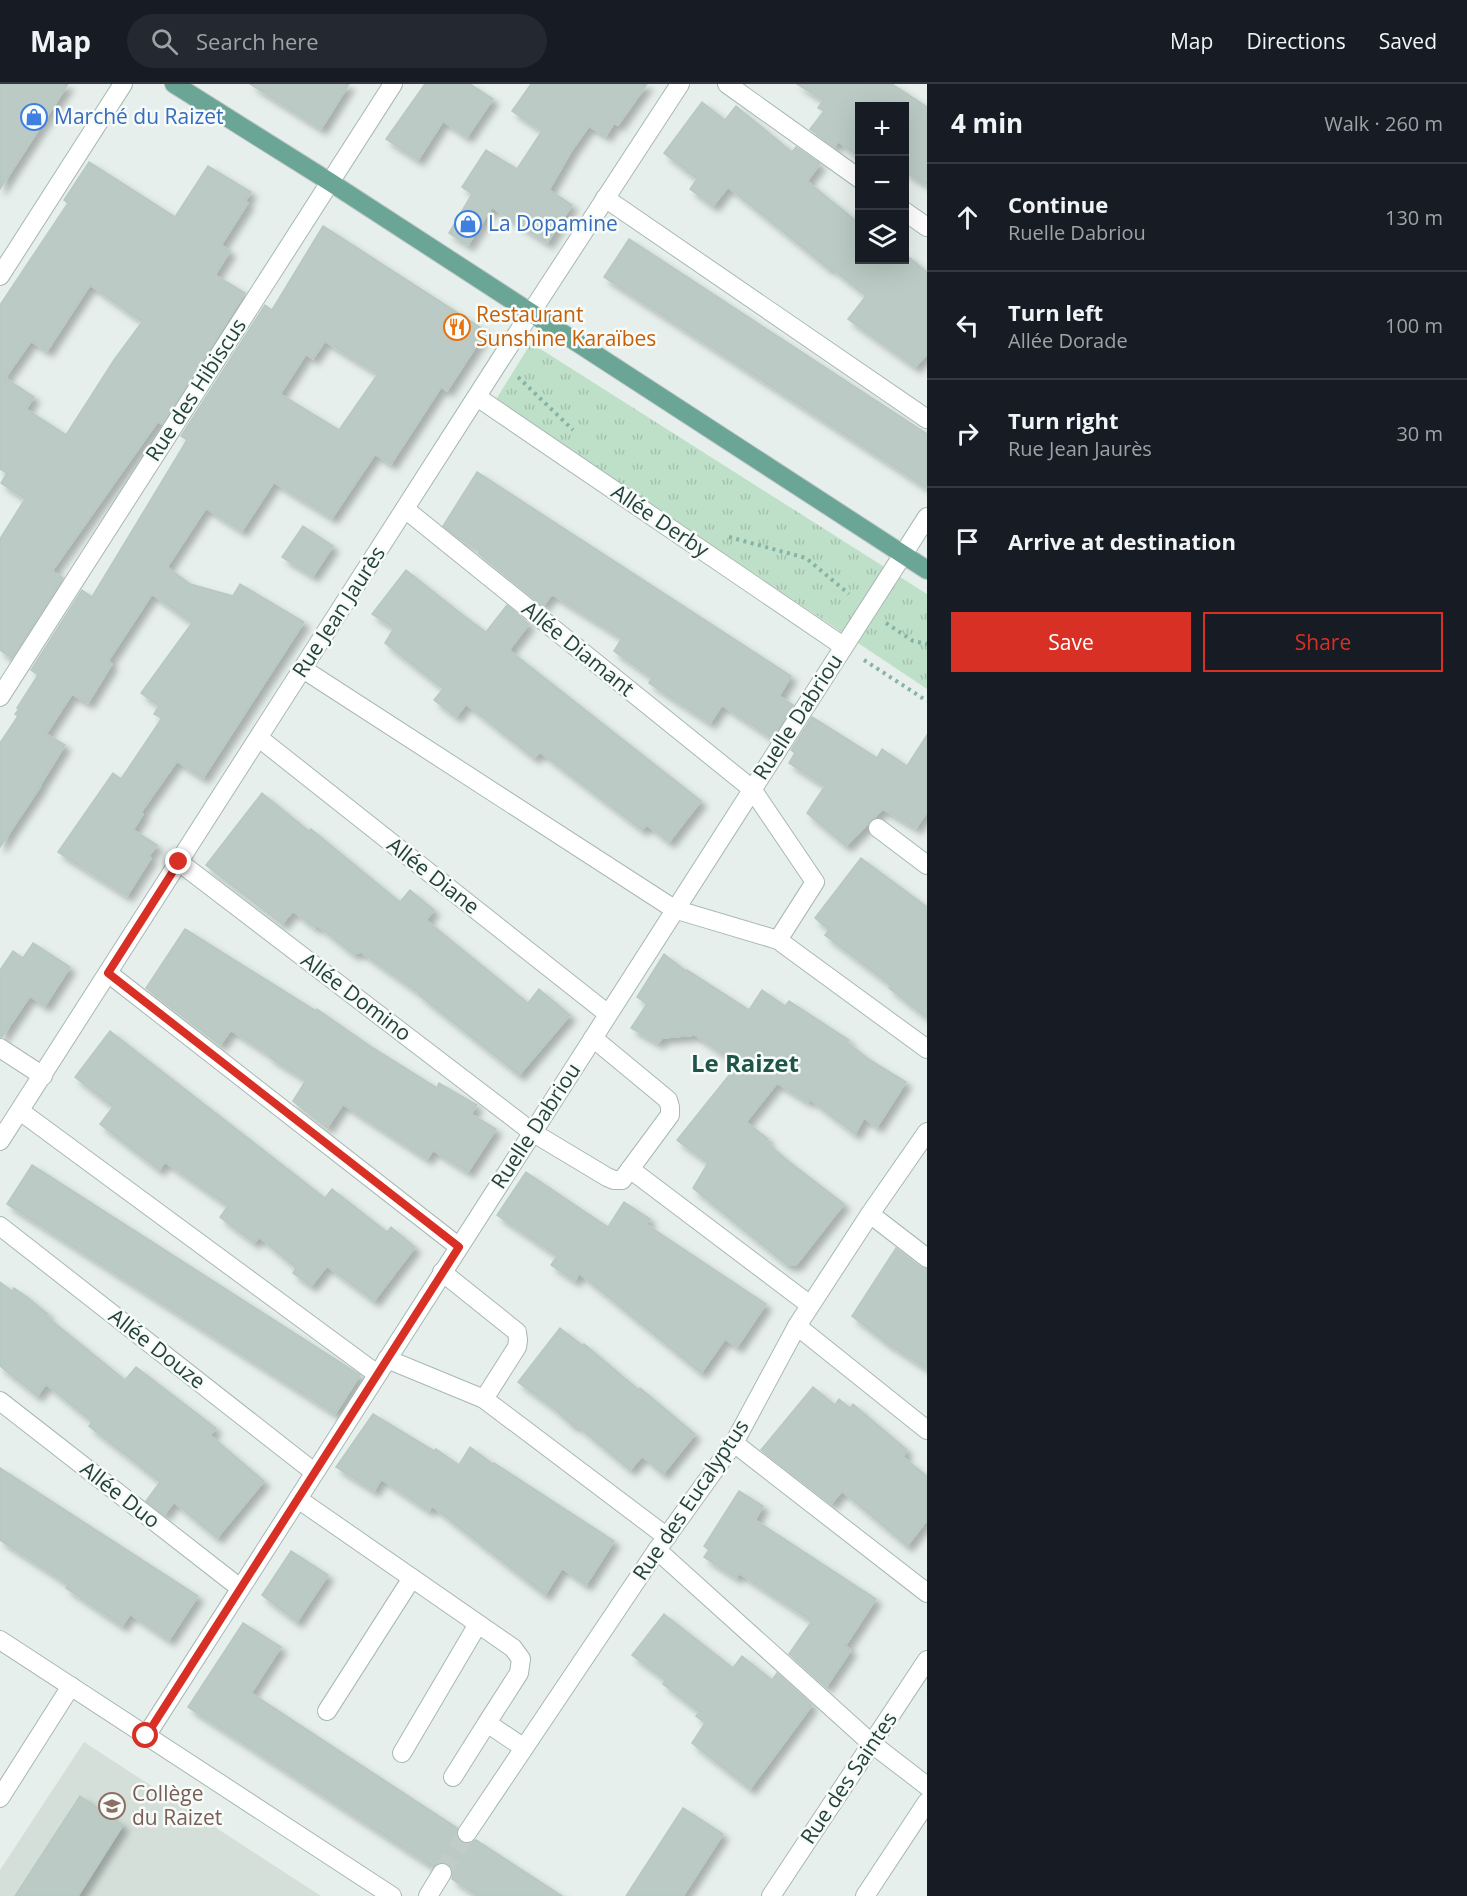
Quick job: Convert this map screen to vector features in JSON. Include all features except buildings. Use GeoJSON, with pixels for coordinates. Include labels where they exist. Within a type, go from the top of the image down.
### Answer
{"type":"FeatureCollection","features":[{"type":"Feature","properties":{"kind":"main road"},"geometry":{"type":"LineString","coordinates":[[174,84],[330,182],[927,570]]}},
{"type":"Feature","properties":{"kind":"street"},"geometry":{"type":"LineString","coordinates":[[0,276],[123,84]]}},
{"type":"Feature","properties":{"kind":"street","name":"Rue des Hibiscus"},"geometry":{"type":"LineString","coordinates":[[0,697],[393,84]]}},
{"type":"Feature","properties":{"kind":"street","name":"Rue Jean Jaurès"},"geometry":{"type":"LineString","coordinates":[[0,1141],[500,360],[680,84]]}},
{"type":"Feature","properties":{"kind":"street"},"geometry":{"type":"LineString","coordinates":[[727,84],[855,175]]}},
{"type":"Feature","properties":{"kind":"street"},"geometry":{"type":"LineString","coordinates":[[605,198],[927,419]]}},
{"type":"Feature","properties":{"kind":"street"},"geometry":{"type":"LineString","coordinates":[[909,214],[927,227]]}},
{"type":"Feature","properties":{"kind":"street","name":"Allée Derby"},"geometry":{"type":"LineString","coordinates":[[477,397],[843,646]]}},
{"type":"Feature","properties":{"kind":"street","name":"Allée Diamant"},"geometry":{"type":"LineString","coordinates":[[405,509],[752,789],[815,882],[778,940]]}},
{"type":"Feature","properties":{"kind":"street","name":"Ruelle Dabriou"},"geometry":{"type":"LineString","coordinates":[[146,1736],[927,517]]}},
{"type":"Feature","properties":{"kind":"street"},"geometry":{"type":"LineString","coordinates":[[303,669],[674,909],[778,940],[927,1049]]}},
{"type":"Feature","properties":{"kind":"street","name":"Allée Diane"},"geometry":{"type":"LineString","coordinates":[[259,738],[608,1014]]}},
{"type":"Feature","properties":{"kind":"street"},"geometry":{"type":"LineString","coordinates":[[878,828],[927,865]]}},
{"type":"Feature","properties":{"kind":"street","name":"Allée Domino"},"geometry":{"type":"LineString","coordinates":[[179,862],[532,1132],[615,1180],[622,1180],[630,1169]]}},
{"type":"Feature","properties":{"kind":"street"},"geometry":{"type":"LineString","coordinates":[[108,973],[459,1247]]}},
{"type":"Feature","properties":{"kind":"street"},"geometry":{"type":"LineString","coordinates":[[593,1038],[668,1100],[670,1107],[670,1115],[630,1169],[810,1305]]}},
{"type":"Feature","properties":{"kind":"street"},"geometry":{"type":"LineString","coordinates":[[0,1048],[43,1076]]}},
{"type":"Feature","properties":{"kind":"street"},"geometry":{"type":"LineString","coordinates":[[20,1111],[382,1366],[484,1399],[662,1544],[871,1743],[927,1786]]}},
{"type":"Feature","properties":{"kind":"street","name":"Rue des Eucalyptus"},"geometry":{"type":"LineString","coordinates":[[467,1833],[662,1544],[734,1443],[810,1305],[927,1132]]}},
{"type":"Feature","properties":{"kind":"street"},"geometry":{"type":"LineString","coordinates":[[870,1214],[927,1258]]}},
{"type":"Feature","properties":{"kind":"street","name":"Allée Douze"},"geometry":{"type":"LineString","coordinates":[[0,1226],[314,1472]]}},
{"type":"Feature","properties":{"kind":"street"},"geometry":{"type":"LineString","coordinates":[[442,1272],[517,1332],[517,1347],[484,1399]]}},
{"type":"Feature","properties":{"kind":"street"},"geometry":{"type":"LineString","coordinates":[[797,1326],[927,1430]]}},
{"type":"Feature","properties":{"kind":"street","name":"Allée Duo"},"geometry":{"type":"LineString","coordinates":[[0,1401],[240,1588]]}},
{"type":"Feature","properties":{"kind":"street"},"geometry":{"type":"LineString","coordinates":[[734,1443],[927,1593]]}},
{"type":"Feature","properties":{"kind":"street"},"geometry":{"type":"LineString","coordinates":[[298,1499],[513,1648],[520,1659],[519,1673],[453,1777]]}},
{"type":"Feature","properties":{"kind":"street"},"geometry":{"type":"LineString","coordinates":[[327,1711],[412,1578]]}},
{"type":"Feature","properties":{"kind":"street"},"geometry":{"type":"LineString","coordinates":[[402,1753],[478,1623]]}},
{"type":"Feature","properties":{"kind":"street"},"geometry":{"type":"LineString","coordinates":[[0,1640],[392,1896]]}},
{"type":"Feature","properties":{"kind":"street","name":"Rue des Saintes"},"geometry":{"type":"LineString","coordinates":[[771,1896],[927,1660]]}},
{"type":"Feature","properties":{"kind":"street"},"geometry":{"type":"LineString","coordinates":[[0,1798],[71,1686]]}},
{"type":"Feature","properties":{"kind":"street"},"geometry":{"type":"LineString","coordinates":[[487,1724],[524,1748]]}},
{"type":"Feature","properties":{"kind":"street"},"geometry":{"type":"LineString","coordinates":[[865,1896],[927,1802]]}},
{"type":"Feature","properties":{"kind":"street"},"geometry":{"type":"LineString","coordinates":[[428,1896],[442,1873]]}},
{"type":"Feature","properties":{"kind":"path"},"geometry":{"type":"LineString","coordinates":[[500,360],[575,433]]}},
{"type":"Feature","properties":{"kind":"path"},"geometry":{"type":"LineString","coordinates":[[720,533],[730,538],[807,558],[867,609],[913,641],[927,644]]}},
{"type":"Feature","properties":{"kind":"path"},"geometry":{"type":"LineString","coordinates":[[843,646],[927,701]]}},
{"type":"Feature","properties":{"kind":"shaded area","name":"Collège du Raizet"},"geometry":{"type":"Polygon","coordinates":[[[84,1742],[321,1896],[0,1896],[0,1870],[84,1742]]]}},
{"type":"Feature","properties":{"kind":"green space"},"geometry":{"type":"Polygon","coordinates":[[[531,343],[927,594],[927,689],[495,401],[531,343]]]}},
{"type":"Feature","properties":{"kind":"tunnel"},"geometry":{"type":"LineString","coordinates":[[442,1873],[467,1833]]}},
{"type":"Feature","properties":{"kind":"place","name":"Marché du Raizet"},"geometry":{"type":"Point","coordinates":[34,117]}},
{"type":"Feature","properties":{"kind":"place","name":"La Dopamine"},"geometry":{"type":"Point","coordinates":[468,224]}},
{"type":"Feature","properties":{"kind":"place","name":"Restaurant Sunshine Karaïbes"},"geometry":{"type":"Point","coordinates":[457,327]}},
{"type":"Feature","properties":{"kind":"place","name":"Collège du Raizet"},"geometry":{"type":"Point","coordinates":[112,1806]}},
{"type":"Feature","properties":{"kind":"district","name":"Le Raizet"},"geometry":{"type":"Point","coordinates":[745,1064]}},
{"type":"Feature","properties":{"kind":"route"},"geometry":{"type":"LineString","coordinates":[[146,1736],[459,1247],[108,973],[179,862]]}}]}
